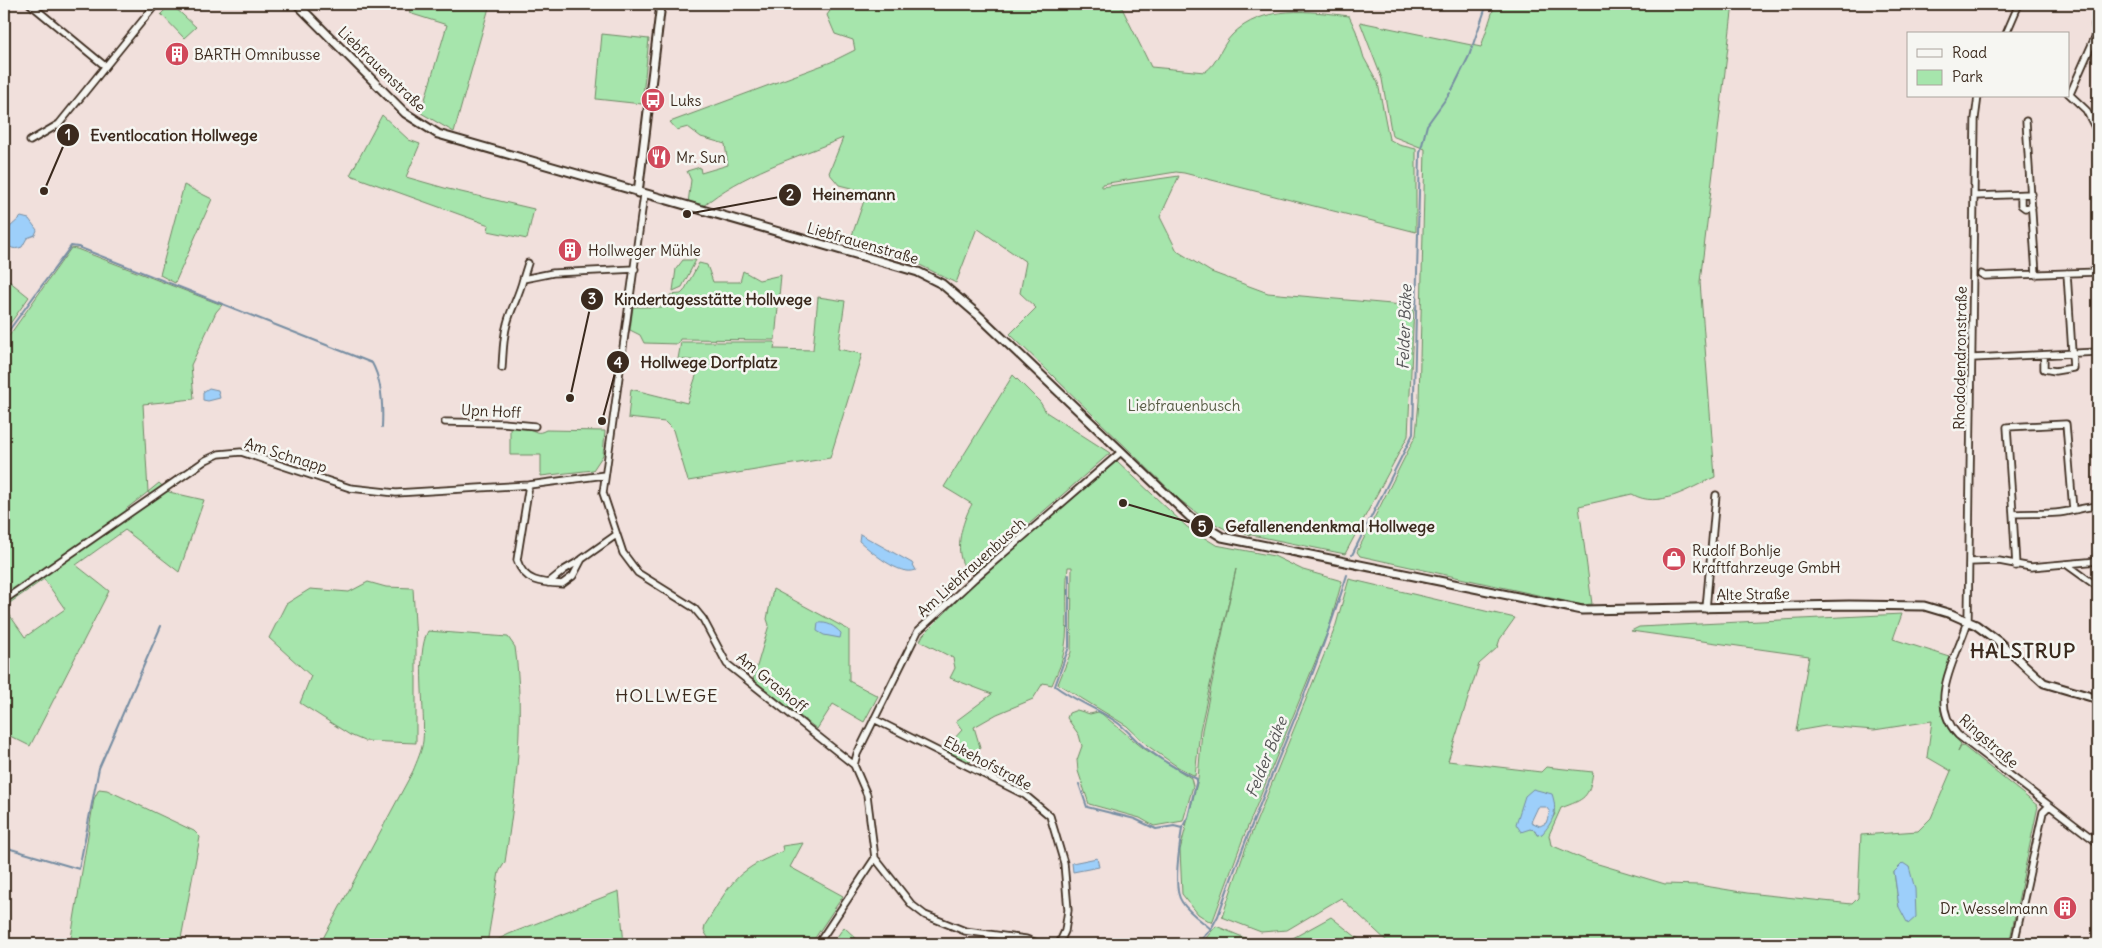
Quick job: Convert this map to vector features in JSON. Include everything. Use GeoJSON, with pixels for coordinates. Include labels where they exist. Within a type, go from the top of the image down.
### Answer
{"type":"FeatureCollection","features":[{"type":"Feature","properties":{"kind":"street"},"geometry":{"type":"LineString","coordinates":[[30,4],[105,66]]}},
{"type":"Feature","properties":{"kind":"street"},"geometry":{"type":"LineString","coordinates":[[30,141],[58,124],[156,4]]}},
{"type":"Feature","properties":{"kind":"street","name":"Liebfrauenstraße"},"geometry":{"type":"LineString","coordinates":[[297,4],[405,113],[430,130],[477,147],[932,278],[953,292],[977,314],[1190,517],[1222,536],[1384,571]]}},
{"type":"Feature","properties":{"kind":"street"},"geometry":{"type":"LineString","coordinates":[[641,194],[661,4]]}},
{"type":"Feature","properties":{"kind":"street"},"geometry":{"type":"LineString","coordinates":[[2007,32],[2019,4]]}},
{"type":"Feature","properties":{"kind":"street"},"geometry":{"type":"LineString","coordinates":[[2070,92],[2096,35],[2098,18]]}},
{"type":"Feature","properties":{"kind":"street"},"geometry":{"type":"LineString","coordinates":[[2070,95],[2086,110],[2098,133]]}},
{"type":"Feature","properties":{"kind":"street","name":"Rhododendronstraße"},"geometry":{"type":"LineString","coordinates":[[1968,621],[1978,98]]}},
{"type":"Feature","properties":{"kind":"street"},"geometry":{"type":"LineString","coordinates":[[2026,121],[2036,275]]}},
{"type":"Feature","properties":{"kind":"street","name":"Am Grashoff"},"geometry":{"type":"LineString","coordinates":[[641,194],[635,269],[605,475],[604,493],[616,535],[623,553],[632,567],[687,602],[699,613],[727,664],[846,756],[854,765]]}},
{"type":"Feature","properties":{"kind":"street"},"geometry":{"type":"LineString","coordinates":[[1975,196],[2032,194]]}},
{"type":"Feature","properties":{"kind":"street"},"geometry":{"type":"LineString","coordinates":[[2020,195],[2021,205],[2025,208],[2032,207]]}},
{"type":"Feature","properties":{"kind":"street"},"geometry":{"type":"LineString","coordinates":[[502,368],[506,325],[512,307],[518,301],[528,263]]}},
{"type":"Feature","properties":{"kind":"street"},"geometry":{"type":"LineString","coordinates":[[524,279],[553,273],[635,269]]}},
{"type":"Feature","properties":{"kind":"street"},"geometry":{"type":"LineString","coordinates":[[1981,274],[1985,276],[2098,272]]}},
{"type":"Feature","properties":{"kind":"street"},"geometry":{"type":"LineString","coordinates":[[2044,355],[2044,369],[2055,371],[2073,368],[2067,273]]}},
{"type":"Feature","properties":{"kind":"street"},"geometry":{"type":"LineString","coordinates":[[1973,358],[2098,352]]}},
{"type":"Feature","properties":{"kind":"street","name":"Upn Hoff"},"geometry":{"type":"LineString","coordinates":[[445,422],[503,422],[535,426]]}},
{"type":"Feature","properties":{"kind":"street"},"geometry":{"type":"LineString","coordinates":[[2016,566],[2007,428],[2066,424],[2073,510]]}},
{"type":"Feature","properties":{"kind":"street","name":"Am Schnapp"},"geometry":{"type":"LineString","coordinates":[[4,600],[206,460],[219,454],[241,452],[350,488],[396,493],[529,485],[605,475]]}},
{"type":"Feature","properties":{"kind":"street","name":"Am Liebfrauenbusch"},"geometry":{"type":"LineString","coordinates":[[854,765],[857,754],[918,631],[981,572],[1122,452]]}},
{"type":"Feature","properties":{"kind":"street"},"geometry":{"type":"LineString","coordinates":[[529,485],[517,560],[520,571],[528,578],[562,584],[569,580],[582,559]]}},
{"type":"Feature","properties":{"kind":"street"},"geometry":{"type":"LineString","coordinates":[[1706,608],[1716,495]]}},
{"type":"Feature","properties":{"kind":"street"},"geometry":{"type":"LineString","coordinates":[[2012,514],[2073,510],[2098,506]]}},
{"type":"Feature","properties":{"kind":"street"},"geometry":{"type":"LineString","coordinates":[[548,583],[616,535]]}},
{"type":"Feature","properties":{"kind":"street"},"geometry":{"type":"LineString","coordinates":[[1970,562],[2000,561],[2016,566],[2098,561]]}},
{"type":"Feature","properties":{"kind":"street"},"geometry":{"type":"LineString","coordinates":[[2066,564],[2098,587]]}},
{"type":"Feature","properties":{"kind":"street","name":"Alte Straße"},"geometry":{"type":"LineString","coordinates":[[1384,571],[1582,610],[1909,605],[1933,608],[1968,621],[1992,636],[2044,683],[2098,699]]}},
{"type":"Feature","properties":{"kind":"street","name":"Ringstraße"},"geometry":{"type":"LineString","coordinates":[[1968,621],[1945,684],[1942,698],[1946,717],[1954,730],[1964,740],[2098,843]]}},
{"type":"Feature","properties":{"kind":"street","name":"Ebkehofstraße"},"geometry":{"type":"LineString","coordinates":[[874,719],[1025,795],[1050,816],[1064,863],[1068,910],[1065,931],[1058,944]]}},
{"type":"Feature","properties":{"kind":"street"},"geometry":{"type":"LineString","coordinates":[[846,756],[857,754]]}},
{"type":"Feature","properties":{"kind":"street"},"geometry":{"type":"LineString","coordinates":[[854,765],[867,795],[875,858],[912,905],[925,915],[965,931],[1026,938],[1040,944]]}},
{"type":"Feature","properties":{"kind":"street"},"geometry":{"type":"LineString","coordinates":[[2014,944],[2044,812],[2049,806]]}},
{"type":"Feature","properties":{"kind":"street"},"geometry":{"type":"LineString","coordinates":[[818,944],[875,858]]}},
{"type":"Feature","properties":{"kind":"green space"},"geometry":{"type":"Polygon","coordinates":[[[171,4],[196,27],[184,38],[161,14],[171,4]]]}},
{"type":"Feature","properties":{"kind":"green space"},"geometry":{"type":"Polygon","coordinates":[[[412,4],[490,4],[454,132],[421,113],[447,25],[409,13],[412,4]]]}},
{"type":"Feature","properties":{"kind":"green space","name":"Liebfrauenbusch"},"geometry":{"type":"Polygon","coordinates":[[[835,4],[1120,4],[1151,67],[1205,72],[1213,64],[1232,35],[1244,25],[1258,18],[1288,12],[1319,12],[1349,16],[1356,31],[1364,58],[1378,83],[1389,139],[1399,145],[1416,149],[1416,232],[1184,173],[1176,172],[1102,184],[1102,187],[1179,176],[1160,217],[1177,251],[1211,272],[1268,293],[1414,306],[1408,436],[1345,554],[1227,530],[1202,517],[1180,500],[1010,334],[1036,308],[1020,293],[1026,262],[977,228],[956,283],[916,263],[849,244],[867,192],[839,185],[829,173],[843,138],[770,167],[734,185],[702,207],[688,203],[691,180],[687,171],[700,167],[701,173],[728,165],[725,144],[701,137],[688,127],[677,130],[670,122],[831,62],[855,50],[853,40],[835,34],[827,15],[835,4]]]}},
{"type":"Feature","properties":{"kind":"green space"},"geometry":{"type":"Polygon","coordinates":[[[1495,4],[1733,4],[1700,282],[1715,477],[1674,496],[1663,499],[1653,500],[1632,494],[1579,506],[1592,604],[1583,605],[1360,556],[1357,552],[1416,435],[1419,401],[1425,149],[1392,136],[1382,79],[1360,22],[1481,47],[1495,4]]]}},
{"type":"Feature","properties":{"kind":"green space"},"geometry":{"type":"Polygon","coordinates":[[[602,34],[649,39],[642,104],[596,99],[602,34]]]}},
{"type":"Feature","properties":{"kind":"green space"},"geometry":{"type":"Polygon","coordinates":[[[382,115],[409,140],[420,144],[406,177],[534,209],[527,239],[488,231],[489,225],[350,175],[382,115]]]}},
{"type":"Feature","properties":{"kind":"green space"},"geometry":{"type":"Polygon","coordinates":[[[184,185],[212,199],[175,283],[160,275],[184,185]]]}},
{"type":"Feature","properties":{"kind":"green space"},"geometry":{"type":"Polygon","coordinates":[[[71,248],[222,305],[216,312],[191,365],[194,399],[143,404],[148,492],[159,483],[169,492],[204,500],[179,572],[125,530],[76,565],[109,591],[30,746],[4,733],[4,607],[4,343],[71,248]],[[148,492],[126,509],[129,517],[154,501],[148,492]],[[44,579],[4,607],[25,637],[65,609],[44,579]]]}},
{"type":"Feature","properties":{"kind":"green space"},"geometry":{"type":"Polygon","coordinates":[[[683,260],[696,260],[682,287],[673,291],[676,269],[683,260]]]}},
{"type":"Feature","properties":{"kind":"green space"},"geometry":{"type":"Polygon","coordinates":[[[699,263],[707,265],[713,282],[740,282],[743,271],[759,280],[781,275],[775,340],[680,339],[678,344],[644,343],[640,335],[630,330],[633,307],[670,307],[670,295],[681,294],[684,291],[699,263]]]}},
{"type":"Feature","properties":{"kind":"green space"},"geometry":{"type":"Polygon","coordinates":[[[4,277],[29,297],[4,332],[4,277]]]}},
{"type":"Feature","properties":{"kind":"green space"},"geometry":{"type":"Polygon","coordinates":[[[818,297],[845,301],[838,349],[862,354],[830,458],[688,481],[673,430],[665,422],[628,418],[631,389],[687,403],[701,361],[678,359],[681,342],[775,342],[774,349],[813,350],[818,297]]]}},
{"type":"Feature","properties":{"kind":"green space"},"geometry":{"type":"Polygon","coordinates":[[[1013,375],[1040,402],[1046,412],[1110,453],[972,574],[963,564],[959,547],[963,524],[972,504],[944,487],[1013,375]]]}},
{"type":"Feature","properties":{"kind":"green space"},"geometry":{"type":"Polygon","coordinates":[[[510,426],[523,427],[538,432],[546,430],[605,431],[603,455],[593,470],[541,476],[541,455],[510,455],[510,426]]]}},
{"type":"Feature","properties":{"kind":"green space"},"geometry":{"type":"Polygon","coordinates":[[[1117,461],[1187,527],[1216,545],[1274,556],[1303,570],[1342,581],[1329,628],[1242,841],[1212,923],[1198,914],[1182,894],[1180,850],[1198,779],[1202,730],[1236,569],[1200,730],[1195,776],[1178,767],[1148,746],[1127,726],[1058,684],[1071,652],[1072,567],[1068,567],[1067,578],[1065,649],[1052,685],[1043,683],[1033,699],[997,714],[974,727],[980,747],[970,762],[944,750],[962,730],[956,721],[992,694],[950,678],[955,668],[953,658],[920,641],[923,635],[959,599],[956,600],[964,591],[1117,461]]]}},
{"type":"Feature","properties":{"kind":"green space"},"geometry":{"type":"Polygon","coordinates":[[[1349,579],[1515,618],[1500,639],[1497,648],[1479,664],[1448,761],[1541,772],[1546,767],[1593,772],[1587,792],[1581,800],[1561,808],[1549,835],[1551,845],[1588,861],[1665,884],[1699,885],[1747,893],[1852,904],[1858,898],[1861,835],[1918,831],[1931,818],[1951,771],[1927,757],[1932,721],[1874,730],[1825,726],[1796,731],[1809,656],[1631,631],[1639,627],[1902,614],[1893,639],[1950,657],[1942,687],[1940,705],[1941,713],[1948,728],[1961,744],[1958,752],[1962,745],[2038,806],[2009,944],[1390,944],[1341,898],[1287,930],[1261,932],[1222,917],[1246,847],[1335,628],[1349,579]],[[1533,789],[1530,829],[1535,830],[1537,835],[1542,834],[1555,814],[1533,789]],[[1909,867],[1894,872],[1899,907],[1909,867]]]}},
{"type":"Feature","properties":{"kind":"green space"},"geometry":{"type":"Polygon","coordinates":[[[368,582],[386,587],[413,588],[416,641],[416,743],[364,741],[350,735],[300,703],[311,676],[269,638],[286,604],[310,589],[349,592],[368,582]]]}},
{"type":"Feature","properties":{"kind":"green space"},"geometry":{"type":"Polygon","coordinates":[[[773,589],[849,630],[849,681],[878,696],[864,722],[833,704],[817,729],[753,680],[769,625],[767,619],[773,589]]]}},
{"type":"Feature","properties":{"kind":"green space"},"geometry":{"type":"Polygon","coordinates":[[[428,631],[508,637],[515,647],[519,701],[516,782],[505,862],[499,872],[487,944],[320,944],[413,771],[420,752],[424,729],[421,669],[424,641],[428,631]]]}},
{"type":"Feature","properties":{"kind":"green space"},"geometry":{"type":"Polygon","coordinates":[[[1077,710],[1090,714],[1098,712],[1102,714],[1143,748],[1191,778],[1193,786],[1183,821],[1154,826],[1140,818],[1089,804],[1078,771],[1077,760],[1082,746],[1079,735],[1067,718],[1069,713],[1077,710]]]}},
{"type":"Feature","properties":{"kind":"green space"},"geometry":{"type":"Polygon","coordinates":[[[99,789],[107,790],[194,831],[200,837],[180,944],[70,944],[94,799],[99,789]]]}},
{"type":"Feature","properties":{"kind":"green space"},"geometry":{"type":"Polygon","coordinates":[[[803,843],[790,867],[843,896],[811,944],[712,944],[704,931],[705,925],[735,880],[752,866],[783,851],[782,846],[803,843]]]}},
{"type":"Feature","properties":{"kind":"green space"},"geometry":{"type":"Polygon","coordinates":[[[619,891],[624,944],[489,944],[509,934],[619,891]]]}},
{"type":"Feature","properties":{"kind":"green space"},"geometry":{"type":"Polygon","coordinates":[[[1331,917],[1365,944],[1271,944],[1293,938],[1331,917]]]}},
{"type":"Feature","properties":{"kind":"green space"},"geometry":{"type":"Polygon","coordinates":[[[1216,926],[1250,940],[1250,944],[1201,944],[1216,926]]]}},
{"type":"Feature","properties":{"kind":"green space"},"geometry":{"type":"Polygon","coordinates":[[[844,927],[862,944],[832,944],[844,927]]]}},
{"type":"Feature","properties":{"kind":"water"},"geometry":{"type":"Polygon","coordinates":[[[21,217],[29,219],[37,230],[35,235],[27,238],[22,247],[13,248],[9,246],[5,238],[9,228],[21,217]]]}},
{"type":"Feature","properties":{"kind":"water"},"geometry":{"type":"Polygon","coordinates":[[[209,388],[218,390],[220,398],[208,401],[203,400],[203,392],[209,388]]]}},
{"type":"Feature","properties":{"kind":"water"},"geometry":{"type":"Polygon","coordinates":[[[860,534],[912,563],[916,570],[902,570],[886,562],[859,541],[860,534]]]}},
{"type":"Feature","properties":{"kind":"water"},"geometry":{"type":"Polygon","coordinates":[[[818,623],[833,626],[841,633],[840,638],[824,635],[817,631],[818,623]]]}},
{"type":"Feature","properties":{"kind":"water"},"geometry":{"type":"Polygon","coordinates":[[[1533,789],[1552,794],[1555,806],[1553,816],[1542,834],[1537,835],[1535,830],[1530,829],[1521,832],[1516,824],[1525,796],[1533,789]],[[1538,807],[1531,822],[1540,826],[1546,823],[1550,812],[1546,807],[1538,807]]]}},
{"type":"Feature","properties":{"kind":"water"},"geometry":{"type":"Polygon","coordinates":[[[1097,858],[1099,867],[1073,872],[1072,863],[1097,858]]]}},
{"type":"Feature","properties":{"kind":"water"},"geometry":{"type":"Polygon","coordinates":[[[1903,863],[1909,867],[1915,889],[1916,917],[1908,924],[1899,907],[1894,872],[1903,863]]]}},
{"type":"Feature","properties":{"kind":"waterway","name":"Felder Bäke"},"geometry":{"type":"LineString","coordinates":[[1452,90],[1469,56],[1487,4]]}},
{"type":"Feature","properties":{"kind":"waterway","name":"Felder Bäke"},"geometry":{"type":"LineString","coordinates":[[1352,555],[1413,434],[1420,153],[1427,125],[1450,93]]}},
{"type":"Feature","properties":{"kind":"waterway"},"geometry":{"type":"LineString","coordinates":[[4,337],[71,246],[78,247],[372,363],[380,386],[382,427]]}},
{"type":"Feature","properties":{"kind":"waterway"},"geometry":{"type":"LineString","coordinates":[[1069,575],[1069,647],[1055,686],[1115,721],[1140,744],[1176,768],[1197,779],[1188,817],[1182,828]]}},
{"type":"Feature","properties":{"kind":"waterway","name":"Felder Bäke"},"geometry":{"type":"LineString","coordinates":[[1197,944],[1211,929],[1218,916],[1233,873],[1301,704],[1347,575]]}},
{"type":"Feature","properties":{"kind":"waterway"},"geometry":{"type":"LineString","coordinates":[[4,847],[79,869],[99,768],[161,626]]}},
{"type":"Feature","properties":{"kind":"waterway"},"geometry":{"type":"LineString","coordinates":[[1079,784],[1087,807],[1135,819],[1156,829],[1174,826],[1182,828],[1177,877],[1179,896],[1188,910],[1211,929]]}},
{"type":"Feature","properties":{"kind":"place","name":"BARTH Omnibusse"},"geometry":{"type":"Point","coordinates":[177,54]}},
{"type":"Feature","properties":{"kind":"place","name":"Luks"},"geometry":{"type":"Point","coordinates":[653,100]}},
{"type":"Feature","properties":{"kind":"place","name":"Mr. Sun"},"geometry":{"type":"Point","coordinates":[659,157]}},
{"type":"Feature","properties":{"kind":"place","name":"Eventlocation Hollwege"},"geometry":{"type":"Point","coordinates":[44,191]}},
{"type":"Feature","properties":{"kind":"place","name":"Heinemann"},"geometry":{"type":"Point","coordinates":[687,214]}},
{"type":"Feature","properties":{"kind":"place","name":"Hollweger Mühle"},"geometry":{"type":"Point","coordinates":[570,250]}},
{"type":"Feature","properties":{"kind":"place","name":"Kindertagesstätte Hollwege"},"geometry":{"type":"Point","coordinates":[570,398]}},
{"type":"Feature","properties":{"kind":"place","name":"Hollwege Dorfplatz"},"geometry":{"type":"Point","coordinates":[602,421]}},
{"type":"Feature","properties":{"kind":"place","name":"Gefallenendenkmal Hollwege"},"geometry":{"type":"Point","coordinates":[1123,503]}},
{"type":"Feature","properties":{"kind":"place","name":"Rudolf Bohlje Kraftfahrzeuge GmbH"},"geometry":{"type":"Point","coordinates":[1674,559]}},
{"type":"Feature","properties":{"kind":"place","name":"Dr. Wesselmann"},"geometry":{"type":"Point","coordinates":[2065,908]}},
{"type":"Feature","properties":{"kind":"district","name":"HALSTRUP"},"geometry":{"type":"Point","coordinates":[2023,650]}},
{"type":"Feature","properties":{"kind":"district","name":"HOLLWEGE"},"geometry":{"type":"Point","coordinates":[667,695]}}]}
